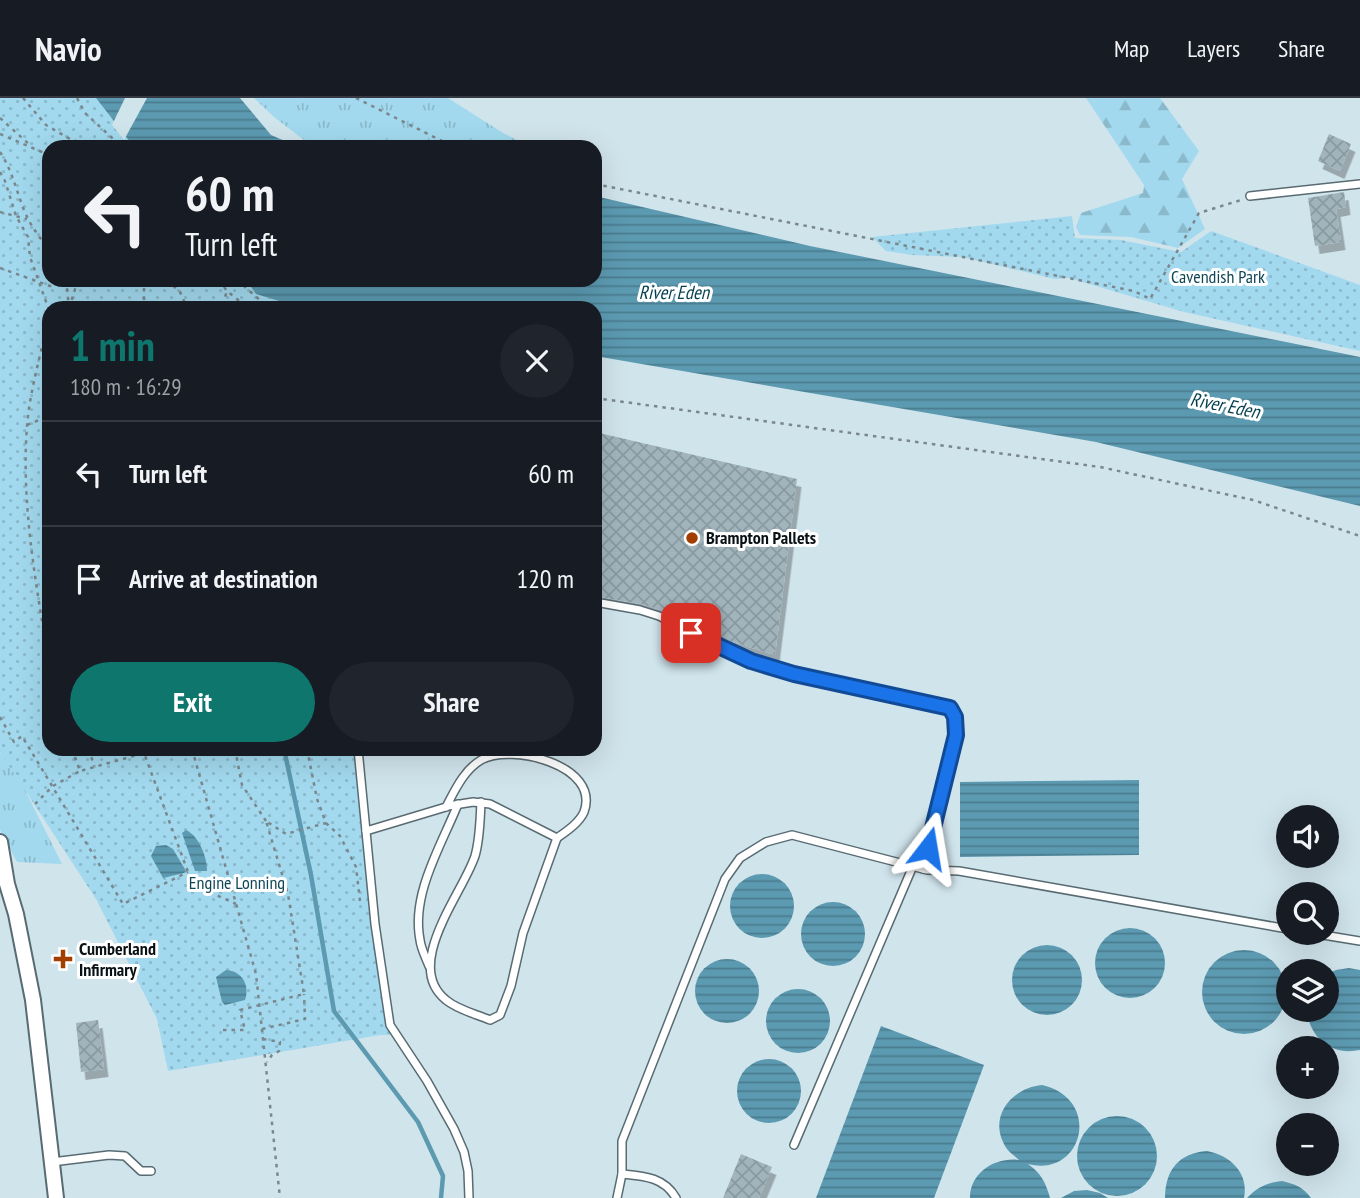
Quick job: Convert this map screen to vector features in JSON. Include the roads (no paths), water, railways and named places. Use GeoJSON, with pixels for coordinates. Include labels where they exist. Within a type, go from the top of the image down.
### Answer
{"type":"FeatureCollection","features":[{"type":"Feature","properties":{"kind":"street"},"geometry":{"type":"LineString","coordinates":[[0,842],[33,1000],[56,1198]]}},
{"type":"Feature","properties":{"kind":"lane"},"geometry":{"type":"LineString","coordinates":[[1250,197],[1360,184]]}},
{"type":"Feature","properties":{"kind":"lane"},"geometry":{"type":"LineString","coordinates":[[602,603],[659,616],[751,661],[794,674],[950,708],[955,717],[956,735],[923,869]]}},
{"type":"Feature","properties":{"kind":"lane"},"geometry":{"type":"LineString","coordinates":[[359,756],[375,925],[390,1025],[427,1081],[454,1129],[464,1152],[469,1198]]}},
{"type":"Feature","properties":{"kind":"lane"},"geometry":{"type":"LineString","coordinates":[[446,807],[471,767],[493,756]]}},
{"type":"Feature","properties":{"kind":"lane"},"geometry":{"type":"LineString","coordinates":[[458,804],[428,877],[422,899],[420,941],[437,990],[444,999],[491,1020],[498,1017],[511,986],[523,933],[558,838],[576,824],[583,813],[586,800],[578,778],[563,767],[516,756]]}},
{"type":"Feature","properties":{"kind":"lane"},"geometry":{"type":"LineString","coordinates":[[366,831],[446,807],[481,802],[558,838]]}},
{"type":"Feature","properties":{"kind":"lane"},"geometry":{"type":"LineString","coordinates":[[432,973],[431,956],[438,929],[475,856],[481,802]]}},
{"type":"Feature","properties":{"kind":"lane"},"geometry":{"type":"LineString","coordinates":[[617,1198],[622,1174],[622,1141],[725,879],[740,858],[766,842],[792,835],[923,869],[959,871],[1276,927]]}},
{"type":"Feature","properties":{"kind":"lane"},"geometry":{"type":"LineString","coordinates":[[794,1145],[913,866]]}},
{"type":"Feature","properties":{"kind":"lane"},"geometry":{"type":"LineString","coordinates":[[1339,938],[1360,941]]}},
{"type":"Feature","properties":{"kind":"lane"},"geometry":{"type":"LineString","coordinates":[[51,1162],[108,1155],[125,1156],[141,1171],[151,1171]]}},
{"type":"Feature","properties":{"kind":"lane"},"geometry":{"type":"LineString","coordinates":[[622,1174],[651,1177],[670,1188],[676,1198]]}},
{"type":"Feature","properties":{"kind":"water"},"geometry":{"type":"Polygon","coordinates":[[[96,98],[240,98],[271,135],[283,140],[129,140],[96,98]]]}},
{"type":"Feature","properties":{"kind":"water","name":"River Eden"},"geometry":{"type":"Polygon","coordinates":[[[602,198],[810,246],[1360,357],[1360,506],[1096,442],[602,357],[602,301],[279,301],[256,294],[251,287],[602,287],[602,198]]]}},
{"type":"Feature","properties":{"kind":"water"},"geometry":{"type":"Polygon","coordinates":[[[1139,780],[1139,855],[960,857],[960,782],[1139,780]]]}},
{"type":"Feature","properties":{"kind":"water"},"geometry":{"type":"Polygon","coordinates":[[[186,830],[195,837],[201,848],[207,871],[195,871],[182,833],[186,830]]]}},
{"type":"Feature","properties":{"kind":"water"},"geometry":{"type":"Polygon","coordinates":[[[166,845],[173,849],[186,871],[184,873],[163,878],[151,856],[156,846],[166,845]]]}},
{"type":"Feature","properties":{"kind":"water"},"geometry":{"type":"Polygon","coordinates":[[[756,874],[768,874],[785,883],[792,894],[792,918],[785,929],[768,938],[756,938],[744,933],[735,924],[730,912],[730,900],[735,888],[744,879],[756,874]]]}},
{"type":"Feature","properties":{"kind":"water"},"geometry":{"type":"Polygon","coordinates":[[[827,902],[839,902],[856,911],[863,922],[863,946],[856,957],[839,966],[827,966],[815,961],[806,952],[801,940],[801,928],[806,916],[815,907],[827,902]]]}},
{"type":"Feature","properties":{"kind":"water"},"geometry":{"type":"Polygon","coordinates":[[[1130,928],[1155,938],[1165,963],[1155,988],[1130,998],[1105,988],[1095,963],[1105,938],[1130,928]]]}},
{"type":"Feature","properties":{"kind":"water"},"geometry":{"type":"Polygon","coordinates":[[[1054,945],[1067,951],[1076,960],[1080,966],[1080,994],[1072,1005],[1061,1013],[1040,1015],[1022,1005],[1014,994],[1012,973],[1022,955],[1033,947],[1054,945]]]}},
{"type":"Feature","properties":{"kind":"water"},"geometry":{"type":"Polygon","coordinates":[[[1244,950],[1260,953],[1274,962],[1274,1022],[1260,1031],[1244,1034],[1228,1031],[1214,1022],[1205,1008],[1202,992],[1205,976],[1214,962],[1228,953],[1244,950]]]}},
{"type":"Feature","properties":{"kind":"water"},"geometry":{"type":"Polygon","coordinates":[[[721,959],[733,959],[750,968],[757,979],[757,1003],[750,1014],[733,1023],[721,1023],[709,1018],[700,1009],[695,997],[695,985],[700,973],[709,964],[721,959]]]}},
{"type":"Feature","properties":{"kind":"water"},"geometry":{"type":"Polygon","coordinates":[[[226,970],[236,973],[243,980],[245,1000],[225,1005],[222,1002],[216,977],[226,970]]]}},
{"type":"Feature","properties":{"kind":"water"},"geometry":{"type":"Polygon","coordinates":[[[1339,970],[1360,970],[1360,1050],[1339,1050],[1339,1036],[1316,1036],[1310,1022],[1339,1022],[1339,970]]]}},
{"type":"Feature","properties":{"kind":"water"},"geometry":{"type":"Polygon","coordinates":[[[792,989],[804,989],[821,998],[828,1009],[828,1033],[821,1044],[804,1053],[792,1053],[780,1048],[771,1039],[766,1027],[766,1015],[771,1003],[780,994],[792,989]]]}},
{"type":"Feature","properties":{"kind":"water"},"geometry":{"type":"Polygon","coordinates":[[[881,1026],[984,1065],[934,1198],[816,1198],[881,1026]]]}},
{"type":"Feature","properties":{"kind":"water"},"geometry":{"type":"Polygon","coordinates":[[[763,1059],[775,1059],[792,1068],[799,1079],[799,1103],[792,1114],[775,1123],[763,1123],[751,1118],[742,1109],[737,1097],[737,1085],[742,1073],[751,1064],[763,1059]]]}},
{"type":"Feature","properties":{"kind":"water"},"geometry":{"type":"Polygon","coordinates":[[[1042,1085],[1061,1093],[1073,1105],[1079,1120],[1073,1149],[1062,1160],[1047,1165],[1028,1164],[1042,1179],[1050,1198],[970,1198],[974,1181],[986,1168],[1002,1161],[1019,1160],[1007,1149],[1001,1137],[1001,1116],[1012,1098],[1031,1087],[1042,1085]]]}},
{"type":"Feature","properties":{"kind":"water"},"geometry":{"type":"Polygon","coordinates":[[[1117,1116],[1132,1119],[1145,1128],[1154,1141],[1157,1156],[1154,1171],[1145,1184],[1132,1193],[1117,1196],[1102,1193],[1089,1184],[1080,1171],[1077,1156],[1080,1141],[1089,1128],[1102,1119],[1117,1116]]]}},
{"type":"Feature","properties":{"kind":"water"},"geometry":{"type":"Polygon","coordinates":[[[1207,1151],[1230,1161],[1241,1173],[1244,1198],[1165,1198],[1171,1171],[1181,1159],[1207,1151]]]}},
{"type":"Feature","properties":{"kind":"water"},"geometry":{"type":"Polygon","coordinates":[[[1282,1181],[1298,1186],[1311,1198],[1247,1198],[1263,1186],[1282,1181]]]}},
{"type":"Feature","properties":{"kind":"water"},"geometry":{"type":"Polygon","coordinates":[[[1087,1190],[1108,1198],[1061,1198],[1074,1191],[1087,1190]]]}},
{"type":"Feature","properties":{"kind":"waterway"},"geometry":{"type":"LineString","coordinates":[[286,756],[311,875],[334,1011],[418,1122],[443,1176],[441,1198]]}},
{"type":"Feature","properties":{"kind":"place","name":"Brampton Pallets"},"geometry":{"type":"Point","coordinates":[692,538]}},
{"type":"Feature","properties":{"kind":"place","name":"Cumberland Infirmary"},"geometry":{"type":"Point","coordinates":[63,959]}},
{"type":"Feature","properties":{"kind":"park label","name":"Cavendish Park"},"geometry":{"type":"Point","coordinates":[1218,277]}},
{"type":"Feature","properties":{"kind":"park label","name":"Engine Lonning"},"geometry":{"type":"Point","coordinates":[237,883]}}]}
